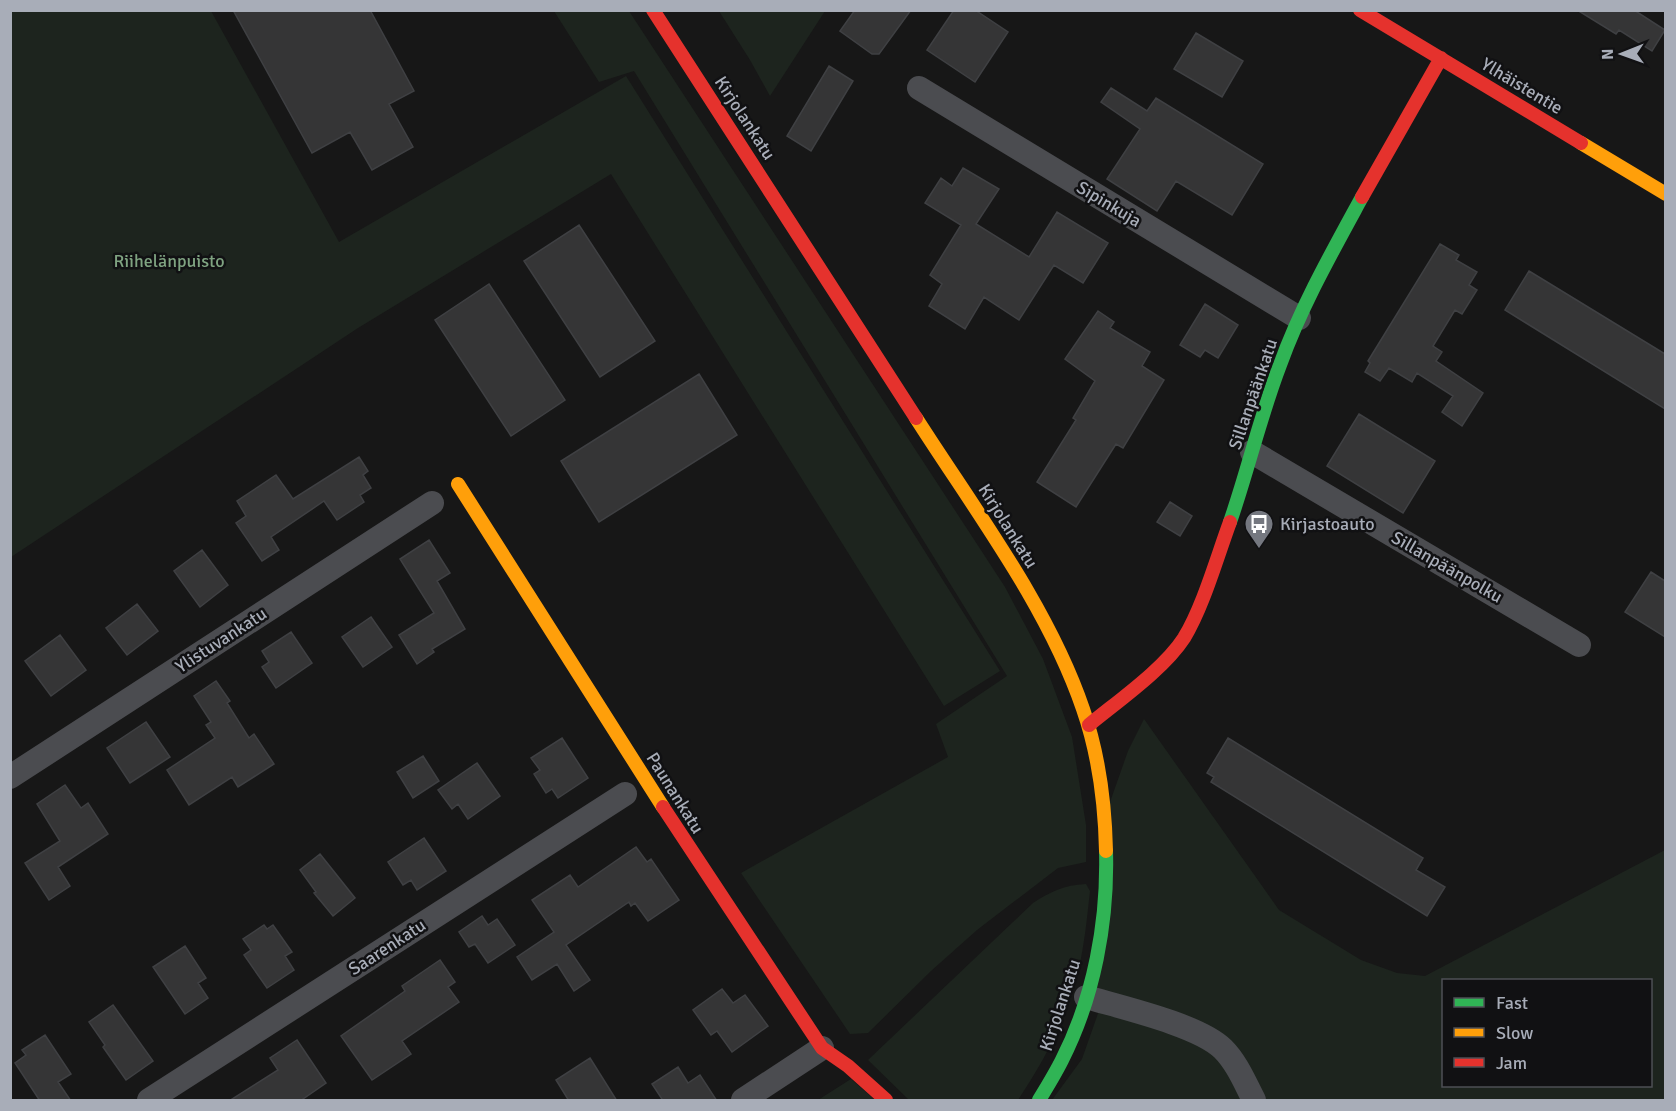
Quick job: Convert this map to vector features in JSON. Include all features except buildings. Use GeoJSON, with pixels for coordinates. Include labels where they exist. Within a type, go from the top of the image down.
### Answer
{"type":"FeatureCollection","features":[{"type":"Feature","properties":{"kind":"street","name":"Kirjolankatu"},"geometry":{"type":"LineString","coordinates":[[653,10],[1027,590],[1066,665],[1089,725],[1105,806],[1106,843],[1101,926],[1086,997],[1073,1035],[1039,1101]]}},
{"type":"Feature","properties":{"kind":"street","name":"Kirjolankatu"},"geometry":{"type":"LineString","coordinates":[[658,10],[667,30]]}},
{"type":"Feature","properties":{"kind":"street","name":"Ylhäistentie"},"geometry":{"type":"LineString","coordinates":[[1360,10],[1665,194]]}},
{"type":"Feature","properties":{"kind":"street","name":"Sillanpäänkatu"},"geometry":{"type":"LineString","coordinates":[[1089,725],[1161,664],[1183,639],[1194,618],[1227,529],[1280,364],[1299,318],[1330,255],[1441,58]]}},
{"type":"Feature","properties":{"kind":"street","name":"Sipinkuja"},"geometry":{"type":"LineString","coordinates":[[919,88],[1299,318]]}},
{"type":"Feature","properties":{"kind":"street","name":"Sillanpäänpolku"},"geometry":{"type":"LineString","coordinates":[[1252,452],[1580,645]]}},
{"type":"Feature","properties":{"kind":"street","name":"Paunankatu"},"geometry":{"type":"LineString","coordinates":[[458,484],[701,867],[822,1048],[848,1066],[886,1101]]}},
{"type":"Feature","properties":{"kind":"street","name":"Ylistuvankatu"},"geometry":{"type":"LineString","coordinates":[[10,777],[432,503]]}},
{"type":"Feature","properties":{"kind":"street","name":"Saarenkatu"},"geometry":{"type":"LineString","coordinates":[[149,1101],[625,794]]}},
{"type":"Feature","properties":{"kind":"street"},"geometry":{"type":"LineString","coordinates":[[1086,997],[1171,1023],[1221,1047],[1238,1068],[1254,1101]]}},
{"type":"Feature","properties":{"kind":"street"},"geometry":{"type":"LineString","coordinates":[[743,1101],[822,1048]]}},
{"type":"Feature","properties":{"kind":"green space","name":"Riihelänpuisto"},"geometry":{"type":"Polygon","coordinates":[[[10,11],[211,11],[339,242],[626,76],[1000,671],[944,706],[611,174],[358,328],[11,557],[10,11]]]}},
{"type":"Feature","properties":{"kind":"green space"},"geometry":{"type":"Polygon","coordinates":[[[554,11],[629,11],[1005,587],[1043,659],[1072,737],[1086,825],[1086,862],[1058,868],[977,930],[868,1033],[850,1034],[741,873],[948,757],[936,724],[1007,676],[634,71],[599,82],[554,11]]]}},
{"type":"Feature","properties":{"kind":"green space"},"geometry":{"type":"Polygon","coordinates":[[[719,11],[825,11],[770,96],[719,11]]]}},
{"type":"Feature","properties":{"kind":"green space"},"geometry":{"type":"Polygon","coordinates":[[[1144,719],[1279,910],[1361,960],[1397,973],[1425,976],[1665,850],[1665,1100],[1258,1100],[1229,1041],[1092,997],[1109,805],[1128,751],[1144,719]]]}},
{"type":"Feature","properties":{"kind":"green space"},"geometry":{"type":"Polygon","coordinates":[[[1086,884],[1090,891],[1087,919],[1073,990],[1052,1041],[1018,1100],[909,1100],[868,1060],[1033,903],[1058,890],[1086,884]]]}},
{"type":"Feature","properties":{"kind":"green space"},"geometry":{"type":"Polygon","coordinates":[[[1101,1005],[1223,1054],[1247,1100],[1052,1100],[1082,1059],[1101,1005]]]}},
{"type":"Feature","properties":{"kind":"green space"},"geometry":{"type":"Polygon","coordinates":[[[851,1079],[875,1100],[818,1100],[851,1079]]]}},
{"type":"Feature","properties":{"kind":"traffic: fast"},"geometry":{"type":"LineString","coordinates":[[1230,522],[1266,404],[1288,343],[1362,197]]}},
{"type":"Feature","properties":{"kind":"traffic: fast"},"geometry":{"type":"LineString","coordinates":[[1039,1100],[1073,1036],[1091,985],[1101,932],[1106,851]]}},
{"type":"Feature","properties":{"kind":"traffic: slow"},"geometry":{"type":"LineString","coordinates":[[1581,143],[1666,194]]}},
{"type":"Feature","properties":{"kind":"traffic: slow"},"geometry":{"type":"LineString","coordinates":[[916,418],[1008,559],[1050,633],[1068,671],[1089,726],[1097,761],[1103,797],[1106,851]]}},
{"type":"Feature","properties":{"kind":"traffic: slow"},"geometry":{"type":"LineString","coordinates":[[458,484],[663,807]]}},
{"type":"Feature","properties":{"kind":"traffic: jam"},"geometry":{"type":"LineString","coordinates":[[653,10],[916,418]]}},
{"type":"Feature","properties":{"kind":"traffic: jam"},"geometry":{"type":"LineString","coordinates":[[1360,10],[1581,143]]}},
{"type":"Feature","properties":{"kind":"traffic: jam"},"geometry":{"type":"LineString","coordinates":[[1362,197],[1441,58]]}},
{"type":"Feature","properties":{"kind":"traffic: jam"},"geometry":{"type":"LineString","coordinates":[[1089,725],[1153,673],[1184,638],[1203,597],[1230,522]]}},
{"type":"Feature","properties":{"kind":"traffic: jam"},"geometry":{"type":"LineString","coordinates":[[663,807],[822,1048],[848,1066],[886,1100]]}},
{"type":"Feature","properties":{"kind":"place","name":"Kirjastoauto"},"geometry":{"type":"Point","coordinates":[1259,550]}}]}
